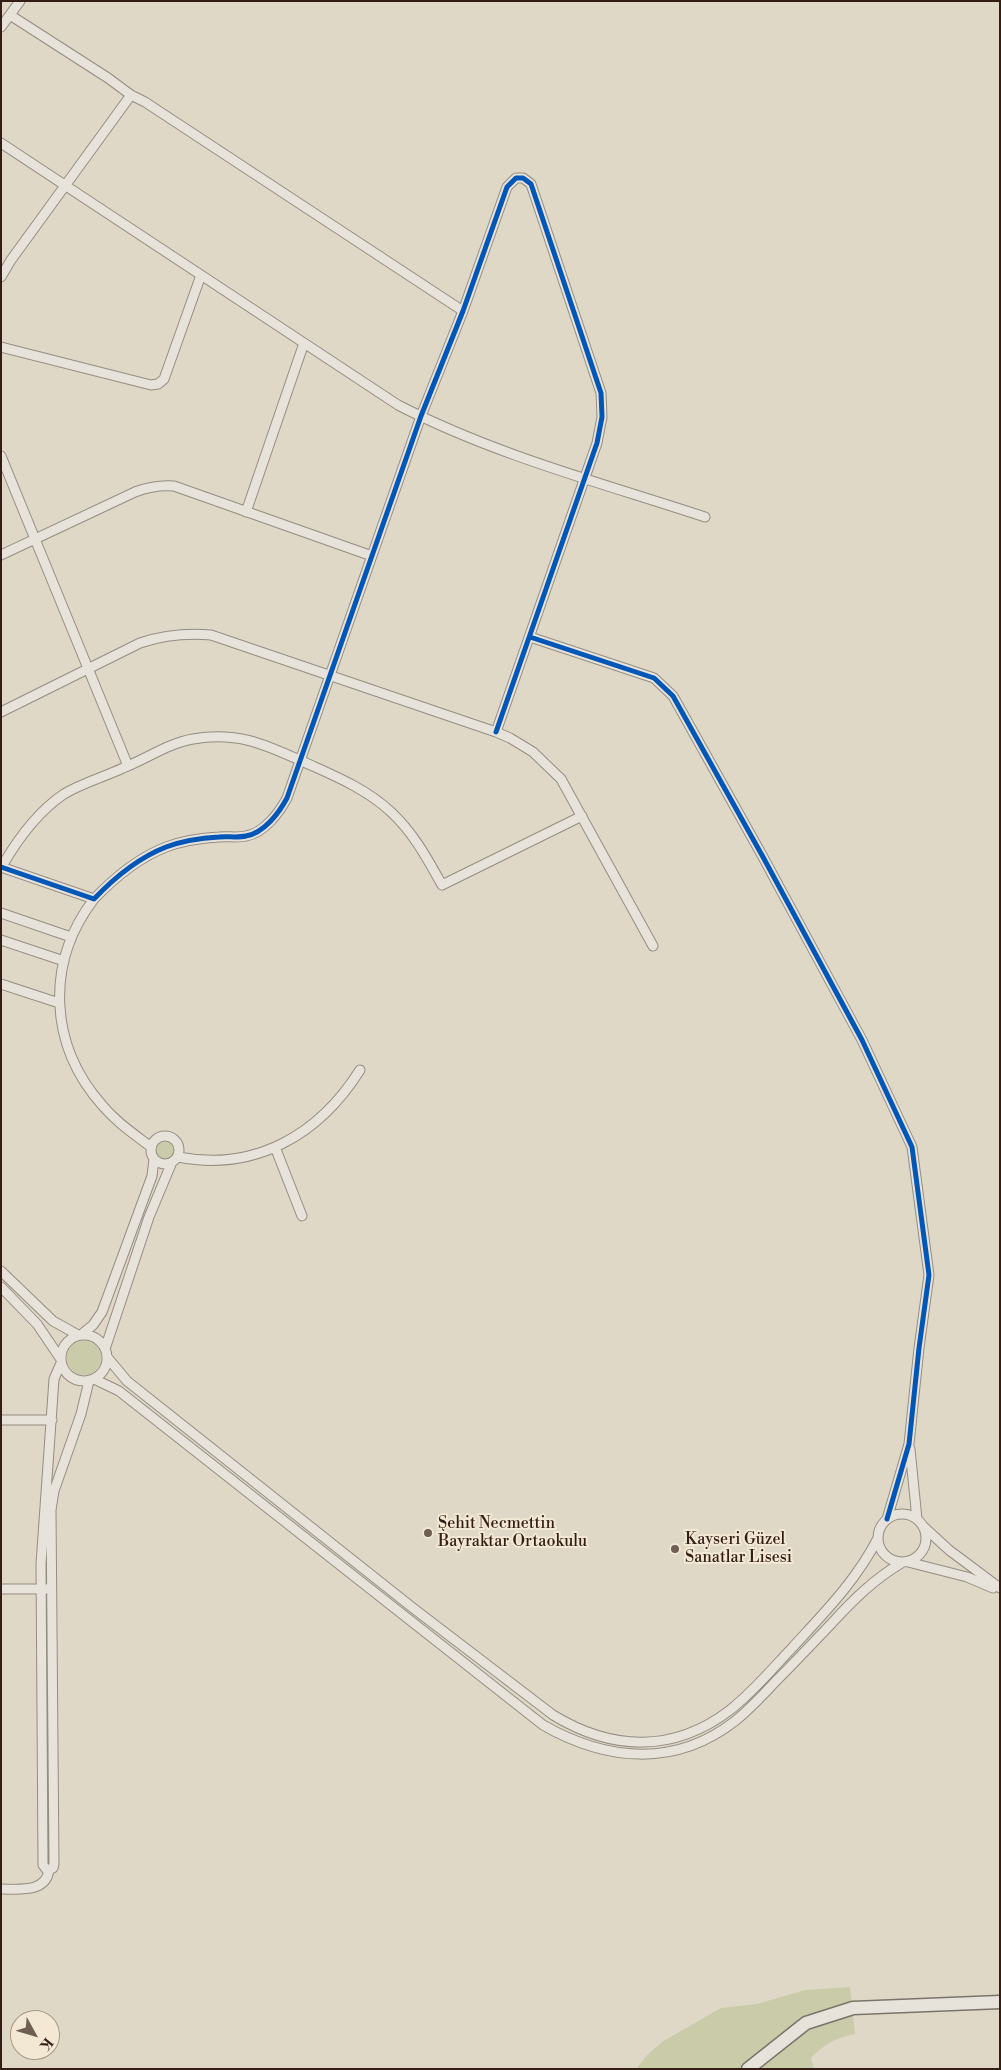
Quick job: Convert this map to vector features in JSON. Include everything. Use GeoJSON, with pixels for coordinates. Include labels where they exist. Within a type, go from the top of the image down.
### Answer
{"type":"FeatureCollection","features":[{"type":"Feature","properties":{"kind":"street"},"geometry":{"type":"LineString","coordinates":[[1,27],[20,1]]}},
{"type":"Feature","properties":{"kind":"street"},"geometry":{"type":"LineString","coordinates":[[10,15],[463,311]]}},
{"type":"Feature","properties":{"kind":"street"},"geometry":{"type":"LineString","coordinates":[[1,277],[11,260],[131,95]]}},
{"type":"Feature","properties":{"kind":"street"},"geometry":{"type":"LineString","coordinates":[[1,143],[398,405],[464,436],[584,478],[705,517]]}},
{"type":"Feature","properties":{"kind":"street"},"geometry":{"type":"LineString","coordinates":[[48,1866],[41,1564],[54,1379],[65,1343],[93,1325],[102,1312],[152,1176],[154,1159],[151,1148],[117,1121],[87,1086],[69,1052],[59,1003],[59,986],[64,961],[71,937],[84,912],[104,888],[135,864],[165,848],[205,838],[245,837],[261,829],[283,805],[420,416],[463,311],[507,187],[516,178],[523,178],[531,184],[601,393],[602,417],[600,435],[496,732]]}},
{"type":"Feature","properties":{"kind":"street"},"geometry":{"type":"LineString","coordinates":[[1,347],[151,385],[158,384],[164,379],[201,275]]}},
{"type":"Feature","properties":{"kind":"street"},"geometry":{"type":"LineString","coordinates":[[246,512],[304,343]]}},
{"type":"Feature","properties":{"kind":"street"},"geometry":{"type":"LineString","coordinates":[[1,456],[128,766]]}},
{"type":"Feature","properties":{"kind":"street"},"geometry":{"type":"LineString","coordinates":[[1,555],[135,492],[156,486],[174,486],[372,556]]}},
{"type":"Feature","properties":{"kind":"street"},"geometry":{"type":"LineString","coordinates":[[1,712],[130,648],[151,640],[173,635],[199,634],[211,635],[496,732],[522,744],[543,759],[561,779],[654,946]]}},
{"type":"Feature","properties":{"kind":"street"},"geometry":{"type":"LineString","coordinates":[[1,1271],[53,1322],[80,1335],[94,1336],[102,1343],[120,1375],[452,1638],[553,1715],[578,1729],[601,1738],[638,1743],[668,1739],[691,1732],[722,1716],[750,1692],[836,1601],[859,1572],[878,1538],[880,1528],[887,1519],[909,1444],[929,1276],[912,1146],[862,1040],[673,696],[654,678],[530,637]]}},
{"type":"Feature","properties":{"kind":"street"},"geometry":{"type":"LineString","coordinates":[[94,899],[2,867],[28,828],[66,793],[183,740],[207,737],[232,737],[256,741],[279,749],[358,787],[390,811],[416,840],[442,885],[582,816]]}},
{"type":"Feature","properties":{"kind":"street"},"geometry":{"type":"LineString","coordinates":[[1,913],[71,937]]}},
{"type":"Feature","properties":{"kind":"street"},"geometry":{"type":"LineString","coordinates":[[1,940],[64,961]]}},
{"type":"Feature","properties":{"kind":"street"},"geometry":{"type":"LineString","coordinates":[[1,984],[59,1003]]}},
{"type":"Feature","properties":{"kind":"street"},"geometry":{"type":"LineString","coordinates":[[154,1159],[160,1164],[175,1160],[227,1160],[251,1156],[274,1147],[300,1133],[324,1115],[344,1094],[360,1070]]}},
{"type":"Feature","properties":{"kind":"street"},"geometry":{"type":"LineString","coordinates":[[1,1889],[34,1888],[44,1882],[48,1866],[52,1589],[50,1522],[52,1500],[92,1380],[102,1372],[106,1353],[149,1216],[175,1160],[178,1145],[170,1137],[158,1138],[151,1148]]}},
{"type":"Feature","properties":{"kind":"street"},"geometry":{"type":"LineString","coordinates":[[274,1147],[302,1216]]}},
{"type":"Feature","properties":{"kind":"street"},"geometry":{"type":"LineString","coordinates":[[1,1287],[37,1324],[61,1361],[66,1373],[74,1379],[92,1380],[119,1391],[543,1725],[576,1742],[601,1750],[627,1754],[660,1753],[697,1743],[724,1729],[752,1706],[861,1591],[888,1571],[918,1557],[924,1548],[926,1538],[924,1527]]}},
{"type":"Feature","properties":{"kind":"street"},"geometry":{"type":"LineString","coordinates":[[1,1420],[52,1420]]}},
{"type":"Feature","properties":{"kind":"street"},"geometry":{"type":"LineString","coordinates":[[909,1444],[917,1519]]}},
{"type":"Feature","properties":{"kind":"street"},"geometry":{"type":"LineString","coordinates":[[887,1519],[902,1514],[917,1519],[949,1550],[1000,1590]]}},
{"type":"Feature","properties":{"kind":"street"},"geometry":{"type":"LineString","coordinates":[[878,1538],[881,1549],[887,1557],[966,1578],[1000,1590]]}},
{"type":"Feature","properties":{"kind":"street"},"geometry":{"type":"LineString","coordinates":[[1,1589],[52,1589]]}},
{"type":"Feature","properties":{"kind":"street"},"geometry":{"type":"LineString","coordinates":[[748,2069],[806,2023],[853,2008],[1000,2002]]}},
{"type":"Feature","properties":{"kind":"green space"},"geometry":{"type":"Polygon","coordinates":[[[165,1140],[172,1143],[175,1150],[172,1157],[165,1160],[158,1157],[155,1150],[158,1143],[165,1140]]]}},
{"type":"Feature","properties":{"kind":"green space"},"geometry":{"type":"Polygon","coordinates":[[[84,1341],[91,1342],[96,1346],[100,1351],[100,1365],[96,1370],[91,1374],[84,1375],[77,1374],[72,1370],[68,1365],[67,1358],[68,1351],[72,1346],[77,1342],[84,1341]]]}},
{"type":"Feature","properties":{"kind":"green space"},"geometry":{"type":"Polygon","coordinates":[[[850,1987],[855,2034],[836,2039],[820,2049],[811,2058],[814,2069],[636,2069],[647,2055],[662,2042],[721,2008],[757,2004],[805,1990],[850,1987]]]}},
{"type":"Feature","properties":{"kind":"cycle path"},"geometry":{"type":"LineString","coordinates":[[1,867],[94,899],[127,869],[156,852],[172,845],[192,840],[243,837],[253,834],[265,827],[280,810],[287,798],[421,416],[463,311],[507,187],[516,178],[523,178],[531,184],[601,393],[602,417],[597,443],[496,732]]}},
{"type":"Feature","properties":{"kind":"cycle path"},"geometry":{"type":"LineString","coordinates":[[530,637],[654,678],[673,696],[862,1040],[912,1147],[929,1275],[909,1444],[887,1519]]}},
{"type":"Feature","properties":{"kind":"place","name":"Şehit Necmettin Bayraktar Ortaokulu"},"geometry":{"type":"Point","coordinates":[428,1533]}},
{"type":"Feature","properties":{"kind":"place","name":"Kayseri Güzel Sanatlar Lisesi"},"geometry":{"type":"Point","coordinates":[675,1549]}}]}
